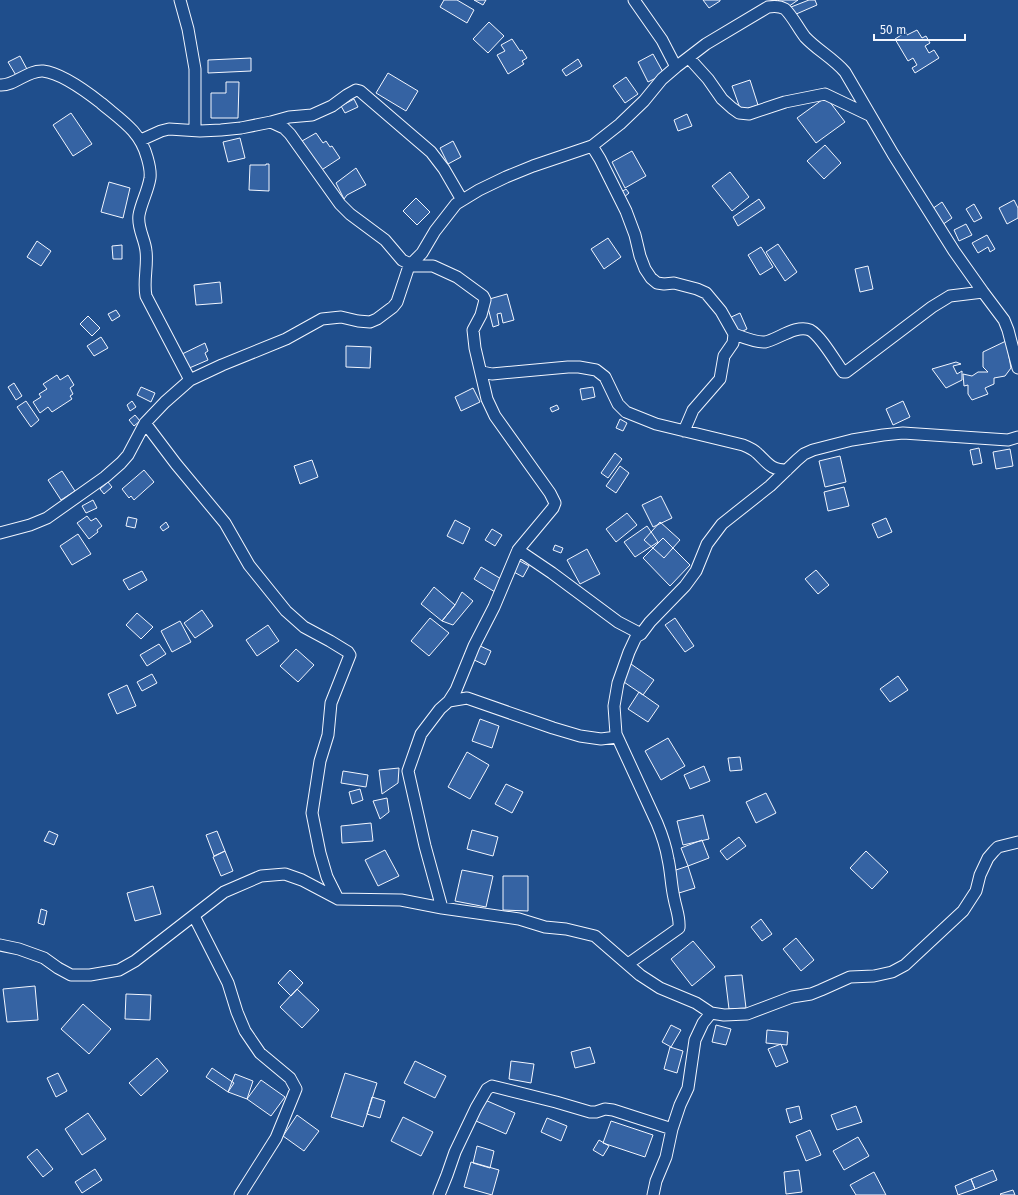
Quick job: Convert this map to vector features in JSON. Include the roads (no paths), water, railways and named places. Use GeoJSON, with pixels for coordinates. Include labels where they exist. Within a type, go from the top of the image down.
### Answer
{"type":"FeatureCollection","features":[{"type":"Feature","properties":{"kind":"street"},"geometry":{"type":"LineString","coordinates":[[180,0],[188,29],[195,69],[195,130]]}},
{"type":"Feature","properties":{"kind":"street"},"geometry":{"type":"LineString","coordinates":[[634,0],[662,40],[676,67]]}},
{"type":"Feature","properties":{"kind":"street"},"geometry":{"type":"LineString","coordinates":[[0,533],[47,518],[85,493],[122,463],[128,455],[145,423],[165,402],[190,380],[222,365],[286,339],[322,319],[341,317],[358,321],[374,321],[393,307],[397,302],[409,266],[422,253],[450,210],[462,200],[506,177],[592,146],[630,115],[662,79],[676,67],[767,4],[785,9],[806,37],[820,51],[837,64],[851,81],[869,115],[954,251],[1006,323],[1018,368]]}},
{"type":"Feature","properties":{"kind":"street"},"geometry":{"type":"LineString","coordinates":[[688,58],[708,79],[722,98],[739,113],[749,114],[785,102],[826,94],[869,115]]}},
{"type":"Feature","properties":{"kind":"street"},"geometry":{"type":"LineString","coordinates":[[0,85],[10,84],[22,77],[42,71],[59,76],[90,95],[134,131],[141,140],[151,173],[138,222],[146,253],[144,282],[146,296],[190,380]]}},
{"type":"Feature","properties":{"kind":"street"},"geometry":{"type":"LineString","coordinates":[[141,140],[169,129],[195,130],[241,128],[289,117],[298,118],[312,115],[332,106],[356,90],[360,91],[431,152],[444,169],[462,200]]}},
{"type":"Feature","properties":{"kind":"street"},"geometry":{"type":"LineString","coordinates":[[271,122],[284,128],[290,134],[340,204],[350,214],[385,240],[402,260],[408,263],[409,266]]}},
{"type":"Feature","properties":{"kind":"street"},"geometry":{"type":"LineString","coordinates":[[592,146],[626,211],[645,269],[651,278],[657,283],[674,283],[706,293],[721,311],[734,334],[733,343],[724,356],[720,379],[693,410],[684,431]]}},
{"type":"Feature","properties":{"kind":"street"},"geometry":{"type":"LineString","coordinates":[[409,266],[433,266],[457,277],[483,296],[485,300],[481,315],[472,330],[487,399],[495,416],[550,493],[555,503],[553,508],[518,550],[494,607],[474,646],[456,690],[449,701],[440,709],[421,734],[408,771],[425,846],[442,908]]}},
{"type":"Feature","properties":{"kind":"street"},"geometry":{"type":"LineString","coordinates":[[734,334],[764,342],[788,332],[809,330],[817,337],[843,372],[846,372],[950,296],[983,292]]}},
{"type":"Feature","properties":{"kind":"street"},"geometry":{"type":"LineString","coordinates":[[482,372],[492,374],[568,367],[596,370],[605,377],[618,404],[626,412],[656,424],[743,445],[754,450],[765,462],[774,468],[786,470]]}},
{"type":"Feature","properties":{"kind":"street"},"geometry":{"type":"LineString","coordinates":[[145,423],[176,464],[225,523],[249,565],[286,611],[304,627],[330,641],[348,652],[350,655],[332,703],[328,735],[320,761],[312,813],[320,853],[327,877],[338,899]]}},
{"type":"Feature","properties":{"kind":"street"},"geometry":{"type":"LineString","coordinates":[[628,964],[679,928],[680,923],[674,900],[668,859],[662,837],[633,769],[617,737],[614,706],[618,683],[636,637],[641,634],[696,571],[707,544],[722,524],[770,486],[796,460],[809,452],[852,440],[903,433],[1008,440],[1018,437]]}},
{"type":"Feature","properties":{"kind":"street"},"geometry":{"type":"LineString","coordinates":[[518,550],[552,573],[618,622],[641,634]]}},
{"type":"Feature","properties":{"kind":"street"},"geometry":{"type":"LineString","coordinates":[[449,701],[467,698],[580,736],[601,739],[617,737]]}},
{"type":"Feature","properties":{"kind":"street"},"geometry":{"type":"LineString","coordinates":[[0,945],[19,949],[44,958],[71,975],[90,975],[119,970],[135,961],[224,892],[261,876],[285,874],[302,880],[338,899],[401,900],[442,908],[520,919],[545,927],[566,929],[595,936],[640,974],[660,988],[696,1003],[711,1013],[724,1015],[747,1014],[792,997],[811,994],[850,977],[874,976],[892,972],[905,965],[963,911],[976,891],[980,875],[988,858],[998,847],[1018,842]]}},
{"type":"Feature","properties":{"kind":"street"},"geometry":{"type":"LineString","coordinates":[[194,916],[228,983],[245,1031],[260,1052],[290,1078],[296,1089],[276,1138],[240,1195]]}},
{"type":"Feature","properties":{"kind":"street"},"geometry":{"type":"LineString","coordinates":[[653,1195],[656,1181],[666,1157],[672,1129],[680,1105],[688,1088],[696,1040],[703,1023],[711,1013]]}},
{"type":"Feature","properties":{"kind":"street"},"geometry":{"type":"LineString","coordinates":[[439,1195],[448,1175],[455,1152],[476,1108],[487,1089],[492,1086],[590,1112],[605,1109],[614,1110],[672,1129]]}}]}
